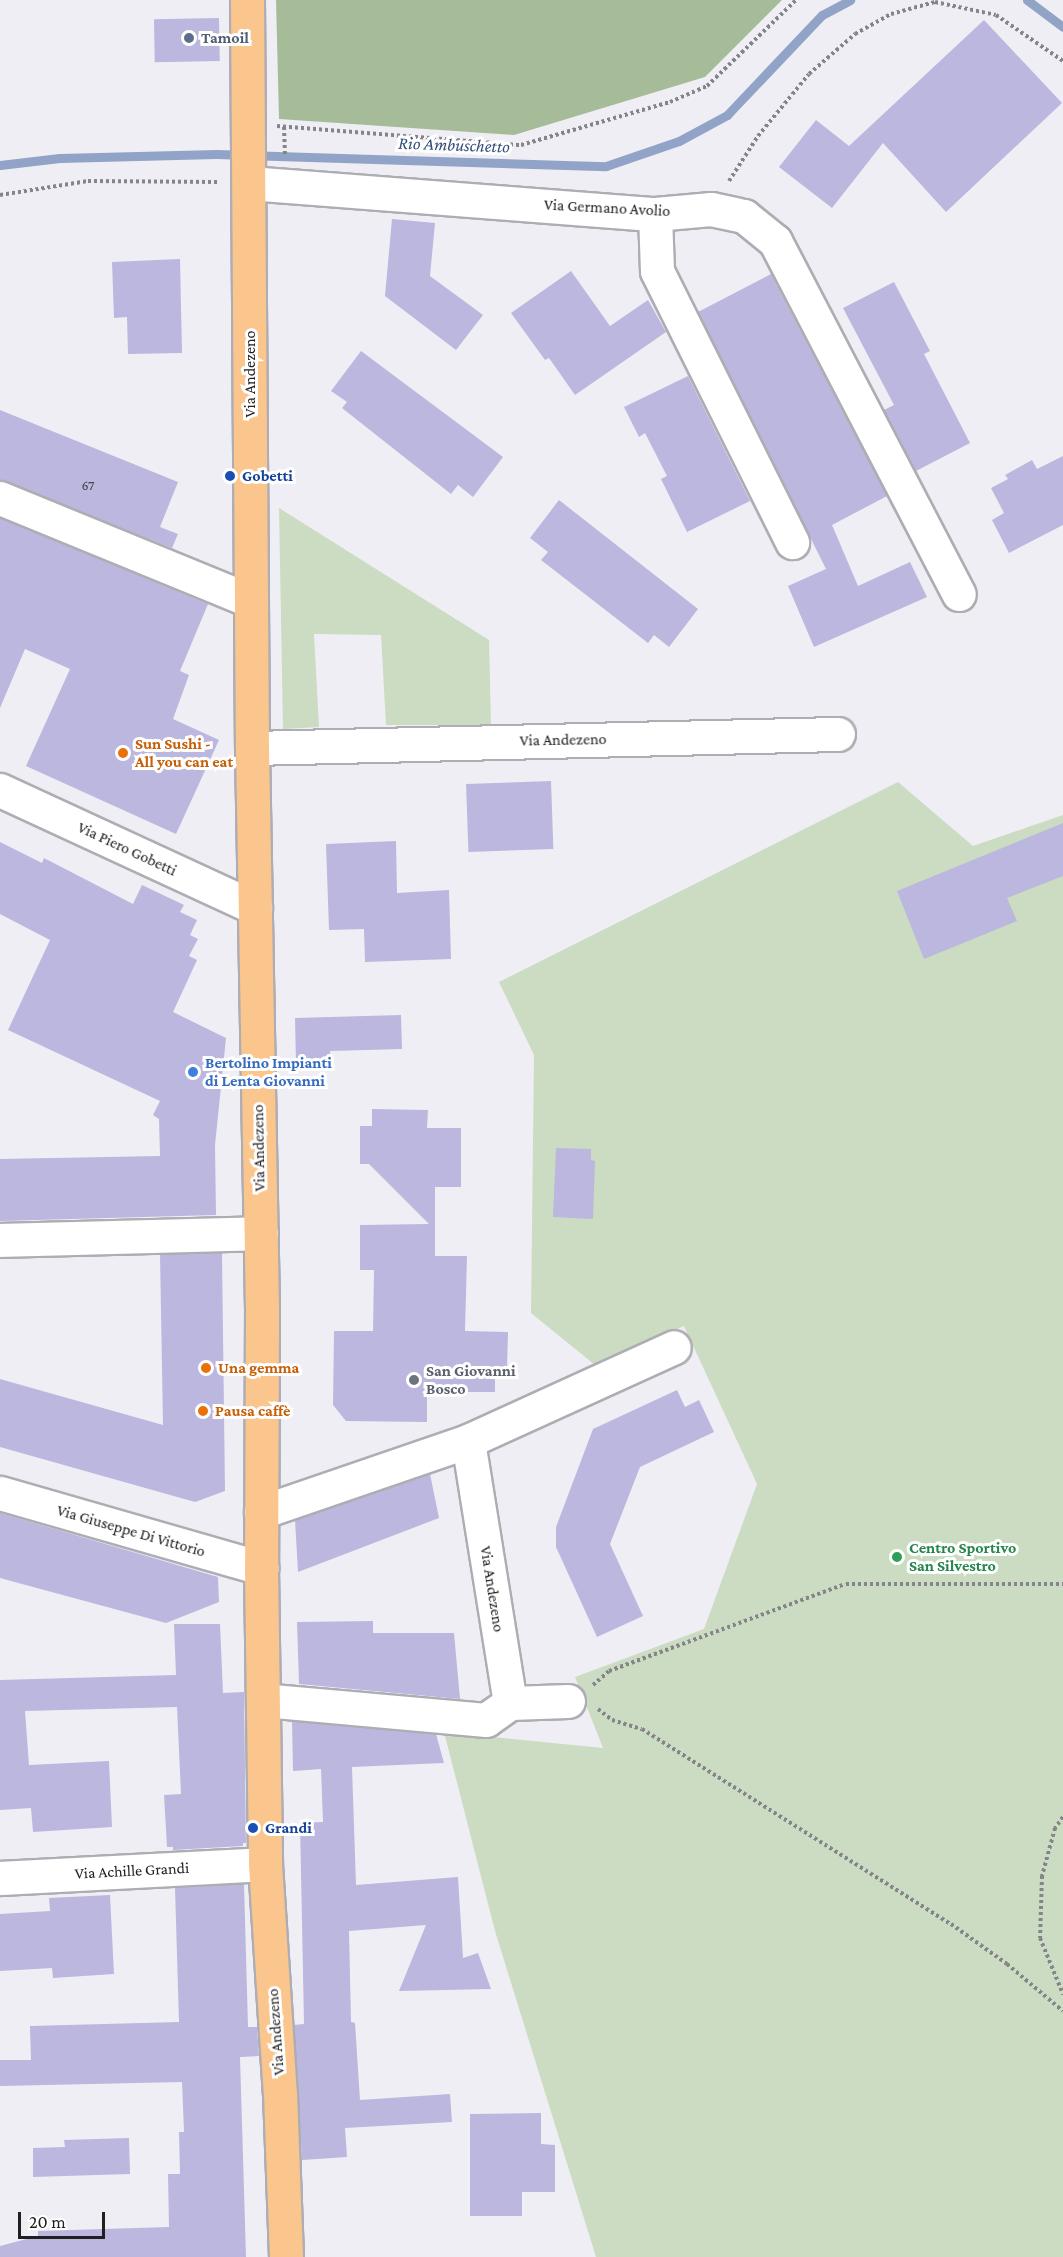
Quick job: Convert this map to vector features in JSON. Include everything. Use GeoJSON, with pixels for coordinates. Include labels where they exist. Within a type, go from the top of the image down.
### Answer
{"type":"FeatureCollection","features":[{"type":"Feature","properties":{"kind":"main road","name":"Via Andezeno"},"geometry":{"type":"LineString","coordinates":[[247,0],[252,748],[261,1233],[261,1568],[265,1864],[280,2093],[286,2257]]}},
{"type":"Feature","properties":{"kind":"street","name":"Via Germano Avolio"},"geometry":{"type":"LineString","coordinates":[[249,183],[655,214],[711,209],[744,216],[775,241],[959,594]]}},
{"type":"Feature","properties":{"kind":"street"},"geometry":{"type":"LineString","coordinates":[[655,214],[657,270],[792,542]]}},
{"type":"Feature","properties":{"kind":"street"},"geometry":{"type":"LineString","coordinates":[[0,498],[251,601]]}},
{"type":"Feature","properties":{"kind":"street","name":"Via Andezeno"},"geometry":{"type":"LineString","coordinates":[[252,748],[838,734]]}},
{"type":"Feature","properties":{"kind":"street","name":"Via Piero Gobetti"},"geometry":{"type":"LineString","coordinates":[[0,790],[255,908]]}},
{"type":"Feature","properties":{"kind":"street"},"geometry":{"type":"LineString","coordinates":[[0,1240],[261,1233]]}},
{"type":"Feature","properties":{"kind":"street"},"geometry":{"type":"LineString","coordinates":[[261,1512],[468,1441],[674,1347]]}},
{"type":"Feature","properties":{"kind":"street","name":"Via Andezeno"},"geometry":{"type":"LineString","coordinates":[[468,1441],[510,1703]]}},
{"type":"Feature","properties":{"kind":"street","name":"Via Giuseppe Di Vittorio"},"geometry":{"type":"LineString","coordinates":[[0,1493],[261,1568]]}},
{"type":"Feature","properties":{"kind":"street"},"geometry":{"type":"LineString","coordinates":[[264,1700],[486,1720],[510,1703],[586,1700]]}},
{"type":"Feature","properties":{"kind":"street","name":"Via Achille Grandi"},"geometry":{"type":"LineString","coordinates":[[0,1878],[265,1864]]}},
{"type":"Feature","properties":{"kind":"path"},"geometry":{"type":"LineString","coordinates":[[249,124],[521,145],[670,102],[707,86],[796,0]]}},
{"type":"Feature","properties":{"kind":"path"},"geometry":{"type":"LineString","coordinates":[[711,209],[758,136],[809,74],[855,34],[891,14],[935,2],[996,15],[1063,61]]}},
{"type":"Feature","properties":{"kind":"path"},"geometry":{"type":"LineString","coordinates":[[284,127],[284,136]]}},
{"type":"Feature","properties":{"kind":"path"},"geometry":{"type":"LineString","coordinates":[[0,195],[88,182],[249,183]]}},
{"type":"Feature","properties":{"kind":"path"},"geometry":{"type":"LineString","coordinates":[[1063,1584],[846,1584],[609,1671],[593,1684],[586,1700],[612,1720],[642,1729],[951,1924],[1007,1965],[1063,2012]]}},
{"type":"Feature","properties":{"kind":"path"},"geometry":{"type":"LineString","coordinates":[[1063,1817],[1055,1828],[1042,1876],[1040,1938],[1063,1994]]}},
{"type":"Feature","properties":{"kind":"green space"},"geometry":{"type":"Polygon","coordinates":[[[276,0],[782,0],[705,77],[514,135],[279,119],[276,0]]]}},
{"type":"Feature","properties":{"kind":"green space"},"geometry":{"type":"Polygon","coordinates":[[[279,508],[489,640],[491,725],[386,725],[381,635],[314,634],[319,727],[283,729],[279,508]]]}},
{"type":"Feature","properties":{"kind":"green space","name":"Centro Sportivo San Silvestro"},"geometry":{"type":"Polygon","coordinates":[[[898,782],[973,846],[1063,815],[1063,2257],[596,2257],[495,1931],[444,1732],[603,1748],[575,1677],[704,1629],[757,1484],[684,1326],[595,1365],[531,1313],[534,1055],[499,982],[898,782]]]}},
{"type":"Feature","properties":{"kind":"building"},"geometry":{"type":"Polygon","coordinates":[[[219,18],[220,61],[155,62],[154,19],[219,18]]]}},
{"type":"Feature","properties":{"kind":"building"},"geometry":{"type":"Polygon","coordinates":[[[984,20],[1062,103],[946,212],[883,143],[832,208],[779,167],[816,120],[849,146],[984,20]]]}},
{"type":"Feature","properties":{"kind":"building"},"geometry":{"type":"Polygon","coordinates":[[[392,219],[435,223],[430,276],[483,315],[456,350],[385,296],[392,219]]]}},
{"type":"Feature","properties":{"kind":"building"},"geometry":{"type":"Polygon","coordinates":[[[180,259],[182,353],[128,354],[127,317],[114,318],[112,262],[180,259]]]}},
{"type":"Feature","properties":{"kind":"building"},"geometry":{"type":"Polygon","coordinates":[[[571,271],[610,326],[648,300],[666,332],[575,395],[549,358],[545,360],[511,313],[571,271]]]}},
{"type":"Feature","properties":{"kind":"building"},"geometry":{"type":"Polygon","coordinates":[[[771,274],[887,496],[832,525],[858,586],[910,562],[927,597],[814,647],[788,586],[826,569],[698,312],[771,274]]]}},
{"type":"Feature","properties":{"kind":"building"},"geometry":{"type":"Polygon","coordinates":[[[894,282],[930,351],[924,354],[970,443],[916,471],[884,410],[894,405],[843,308],[894,282]]]}},
{"type":"Feature","properties":{"kind":"building"},"geometry":{"type":"Polygon","coordinates":[[[361,351],[503,457],[473,497],[458,485],[451,494],[342,408],[347,402],[331,391],[361,351]]]}},
{"type":"Feature","properties":{"kind":"building"},"geometry":{"type":"Polygon","coordinates":[[[688,376],[750,501],[687,532],[661,479],[667,476],[645,433],[639,437],[624,407],[688,376]]]}},
{"type":"Feature","properties":{"kind":"building"},"geometry":{"type":"Polygon","coordinates":[[[0,410],[178,482],[160,527],[178,534],[172,548],[0,480],[0,410]]]}},
{"type":"Feature","properties":{"kind":"building"},"geometry":{"type":"Polygon","coordinates":[[[1063,456],[1063,525],[1009,553],[992,520],[1004,513],[991,488],[1008,479],[1005,475],[1032,460],[1037,469],[1063,456]]]}},
{"type":"Feature","properties":{"kind":"building"},"geometry":{"type":"Polygon","coordinates":[[[559,500],[698,609],[669,647],[654,635],[648,643],[541,560],[548,552],[530,538],[559,500]]]}},
{"type":"Feature","properties":{"kind":"building"},"geometry":{"type":"Polygon","coordinates":[[[0,518],[208,604],[180,671],[189,675],[173,719],[219,740],[176,834],[26,766],[70,669],[25,649],[0,708],[0,518]]]}},
{"type":"Feature","properties":{"kind":"building"},"geometry":{"type":"Polygon","coordinates":[[[551,781],[553,849],[468,852],[466,784],[551,781]]]}},
{"type":"Feature","properties":{"kind":"building"},"geometry":{"type":"Polygon","coordinates":[[[1063,823],[1063,876],[1007,898],[1017,921],[924,959],[897,891],[1063,823]]]}},
{"type":"Feature","properties":{"kind":"building"},"geometry":{"type":"Polygon","coordinates":[[[396,841],[397,893],[449,890],[451,959],[365,962],[364,929],[329,930],[326,844],[396,841]]]}},
{"type":"Feature","properties":{"kind":"building"},"geometry":{"type":"Polygon","coordinates":[[[0,842],[42,863],[44,858],[133,904],[142,885],[184,905],[180,912],[197,920],[190,935],[198,939],[189,956],[197,960],[173,1012],[226,1038],[215,1145],[216,1215],[0,1221],[0,1159],[160,1156],[159,1119],[153,1115],[160,1101],[8,1030],[50,940],[0,914],[0,842]]]}},
{"type":"Feature","properties":{"kind":"building"},"geometry":{"type":"Polygon","coordinates":[[[401,1015],[402,1049],[330,1051],[331,1062],[296,1063],[295,1018],[401,1015]]]}},
{"type":"Feature","properties":{"kind":"building"},"geometry":{"type":"Polygon","coordinates":[[[372,1109],[428,1110],[427,1128],[461,1128],[461,1187],[435,1187],[435,1256],[467,1256],[465,1331],[508,1332],[507,1368],[495,1367],[495,1392],[427,1392],[427,1422],[346,1421],[333,1405],[334,1331],[373,1331],[374,1270],[360,1270],[360,1225],[429,1224],[369,1164],[360,1164],[360,1126],[372,1126],[372,1109]]]}},
{"type":"Feature","properties":{"kind":"building"},"geometry":{"type":"Polygon","coordinates":[[[556,1148],[591,1149],[591,1160],[595,1161],[593,1219],[553,1217],[556,1148]]]}},
{"type":"Feature","properties":{"kind":"building"},"geometry":{"type":"Polygon","coordinates":[[[222,1253],[225,1491],[195,1502],[0,1447],[0,1379],[163,1425],[160,1254],[222,1253]]]}},
{"type":"Feature","properties":{"kind":"building"},"geometry":{"type":"Polygon","coordinates":[[[677,1390],[685,1407],[699,1400],[714,1432],[640,1467],[610,1544],[643,1616],[597,1637],[556,1547],[556,1527],[593,1429],[677,1390]]]}},
{"type":"Feature","properties":{"kind":"building"},"geometry":{"type":"Polygon","coordinates":[[[430,1474],[439,1518],[298,1572],[295,1520],[430,1474]]]}},
{"type":"Feature","properties":{"kind":"building"},"geometry":{"type":"Polygon","coordinates":[[[0,1513],[218,1577],[219,1602],[166,1623],[0,1578],[0,1513]]]}},
{"type":"Feature","properties":{"kind":"building"},"geometry":{"type":"Polygon","coordinates":[[[373,1621],[373,1633],[454,1633],[460,1699],[299,1684],[297,1622],[373,1621]]]}},
{"type":"Feature","properties":{"kind":"building"},"geometry":{"type":"Polygon","coordinates":[[[174,1624],[220,1624],[223,1693],[244,1692],[246,1843],[243,1843],[243,1846],[173,1850],[173,1847],[167,1847],[164,1795],[181,1794],[177,1707],[25,1711],[29,1765],[109,1761],[112,1827],[33,1832],[31,1808],[0,1810],[0,1680],[176,1675],[174,1624]]]}},
{"type":"Feature","properties":{"kind":"building"},"geometry":{"type":"Polygon","coordinates":[[[292,1721],[436,1734],[444,1763],[352,1767],[356,1885],[458,1877],[463,1958],[478,1953],[491,1989],[399,1991],[426,1925],[349,1931],[351,2022],[355,2023],[360,2100],[450,2094],[452,2122],[345,2128],[347,2157],[302,2160],[294,2025],[304,2024],[300,1823],[323,1822],[321,1769],[293,1771],[292,1721]]]}},
{"type":"Feature","properties":{"kind":"building"},"geometry":{"type":"Polygon","coordinates":[[[244,1884],[248,2027],[257,2027],[259,2056],[240,2057],[246,2257],[0,2257],[0,2246],[38,2236],[38,2231],[169,2227],[168,2174],[180,2174],[179,2132],[184,2132],[182,2082],[0,2086],[0,2060],[31,2060],[30,2026],[179,2022],[175,1888],[244,1884]]]}},
{"type":"Feature","properties":{"kind":"building"},"geometry":{"type":"Polygon","coordinates":[[[110,1895],[114,1974],[53,1978],[52,1968],[0,1971],[0,1914],[50,1911],[49,1898],[110,1895]]]}},
{"type":"Feature","properties":{"kind":"building"},"geometry":{"type":"Polygon","coordinates":[[[541,2113],[541,2144],[555,2145],[555,2192],[522,2192],[522,2216],[470,2216],[470,2114],[541,2113]]]}},
{"type":"Feature","properties":{"kind":"building"},"geometry":{"type":"Polygon","coordinates":[[[129,2138],[130,2174],[33,2177],[33,2148],[65,2147],[64,2140],[129,2138]]]}},
{"type":"Feature","properties":{"kind":"waterway","name":"Rio Ambuschetto"},"geometry":{"type":"LineString","coordinates":[[0,165],[60,158],[216,154],[606,166],[679,141],[727,115],[822,15],[850,0]]}},
{"type":"Feature","properties":{"kind":"waterway","name":"Rio Ambuschetto"},"geometry":{"type":"LineString","coordinates":[[1027,0],[1063,27]]}},
{"type":"Feature","properties":{"kind":"place","name":"Tamoil"},"geometry":{"type":"Point","coordinates":[189,38]}},
{"type":"Feature","properties":{"kind":"place","name":"Gobetti"},"geometry":{"type":"Point","coordinates":[230,476]}},
{"type":"Feature","properties":{"kind":"place","name":"Sun Sushi - All you can eat"},"geometry":{"type":"Point","coordinates":[123,753]}},
{"type":"Feature","properties":{"kind":"place","name":"Bertolino Impianti di Lenta Giovanni"},"geometry":{"type":"Point","coordinates":[193,1072]}},
{"type":"Feature","properties":{"kind":"place","name":"Una gemma"},"geometry":{"type":"Point","coordinates":[206,1368]}},
{"type":"Feature","properties":{"kind":"place","name":"San Giovanni Bosco"},"geometry":{"type":"Point","coordinates":[414,1380]}},
{"type":"Feature","properties":{"kind":"place","name":"Pausa caffè"},"geometry":{"type":"Point","coordinates":[203,1411]}},
{"type":"Feature","properties":{"kind":"place","name":"Centro Sportivo San Silvestro"},"geometry":{"type":"Point","coordinates":[897,1557]}},
{"type":"Feature","properties":{"kind":"place","name":"Grandi"},"geometry":{"type":"Point","coordinates":[253,1828]}}]}
